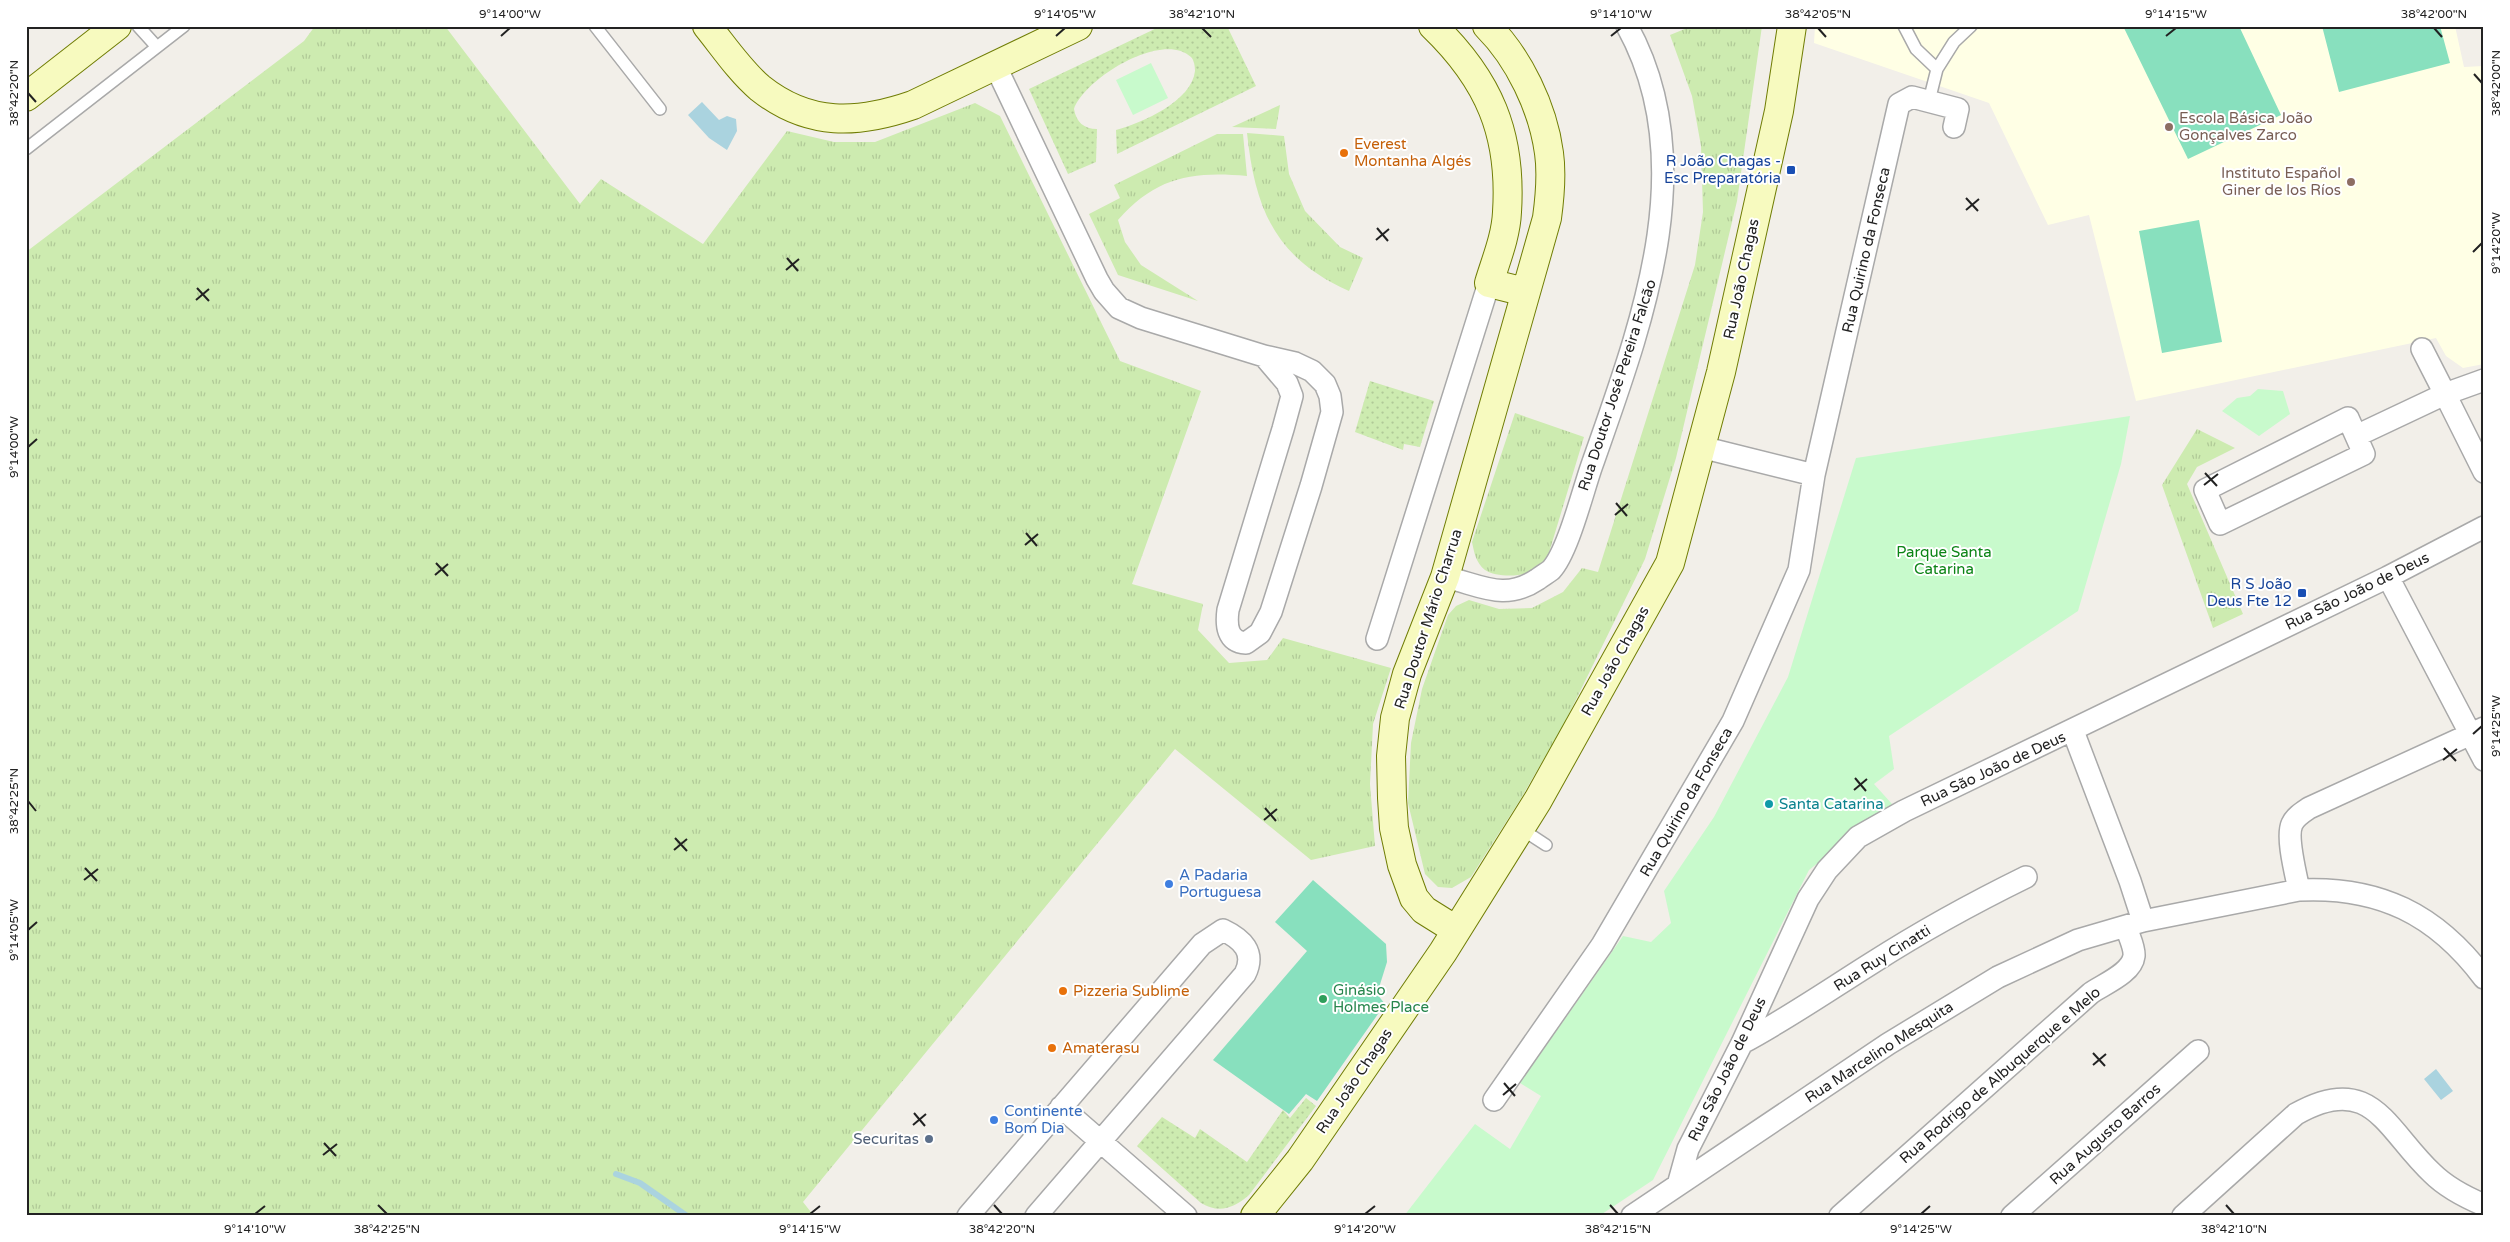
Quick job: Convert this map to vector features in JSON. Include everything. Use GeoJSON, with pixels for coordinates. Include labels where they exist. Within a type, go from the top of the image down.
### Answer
{"type":"FeatureCollection","features":[{"type":"Feature","properties":{"kind":"street"},"geometry":{"type":"LineString","coordinates":[[26,97],[117,26]]}},
{"type":"Feature","properties":{"kind":"street"},"geometry":{"type":"LineString","coordinates":[[707,26],[743,70],[770,95],[796,108],[822,117],[840,120],[884,115],[913,105],[996,67],[1078,26]]}},
{"type":"Feature","properties":{"kind":"street"},"geometry":{"type":"LineString","coordinates":[[1377,639],[1499,250],[1507,204],[1504,151],[1499,127],[1489,98],[1474,72],[1454,47],[1433,26]]}},
{"type":"Feature","properties":{"kind":"street","name":"Rua Doutor Mário Charrua"},"geometry":{"type":"LineString","coordinates":[[1456,930],[1424,910],[1414,898],[1402,865],[1394,828],[1391,756],[1395,718],[1407,674],[1445,577],[1547,218],[1551,187],[1549,152],[1542,124],[1524,78],[1510,55],[1486,26]]}},
{"type":"Feature","properties":{"kind":"street","name":"Rua Doutor José Pereira Falcão"},"geometry":{"type":"LineString","coordinates":[[1445,577],[1504,592],[1518,590],[1551,570],[1563,549],[1604,431],[1649,292],[1656,256],[1663,177],[1661,136],[1654,102],[1644,65],[1627,26]]}},
{"type":"Feature","properties":{"kind":"street","name":"Rua João Chagas"},"geometry":{"type":"LineString","coordinates":[[1255,1216],[1300,1160],[1456,930],[1520,828],[1670,563],[1721,372],[1779,111],[1792,26]]}},
{"type":"Feature","properties":{"kind":"street"},"geometry":{"type":"LineString","coordinates":[[996,67],[1097,279],[1120,308],[1141,318],[1295,364],[1312,371],[1325,384],[1330,396],[1332,412],[1312,486],[1271,612],[1260,632],[1246,643],[1240,643],[1234,640],[1228,632],[1226,623],[1228,610],[1250,544],[1292,396],[1279,371],[1264,356]]}},
{"type":"Feature","properties":{"kind":"street","name":"Rua Quirino da Fonseca"},"geometry":{"type":"LineString","coordinates":[[1494,1100],[1602,945],[1733,721],[1799,570],[1814,475],[1900,104],[1912,97],[1958,109],[1954,127]]}},
{"type":"Feature","properties":{"kind":"street"},"geometry":{"type":"LineString","coordinates":[[1499,250],[1536,259]]}},
{"type":"Feature","properties":{"kind":"street"},"geometry":{"type":"LineString","coordinates":[[1489,282],[1525,292]]}},
{"type":"Feature","properties":{"kind":"street"},"geometry":{"type":"LineString","coordinates":[[2422,349],[2484,472]]}},
{"type":"Feature","properties":{"kind":"street"},"geometry":{"type":"LineString","coordinates":[[2356,436],[2445,394],[2484,380]]}},
{"type":"Feature","properties":{"kind":"street"},"geometry":{"type":"LineString","coordinates":[[2348,418],[2356,436],[2364,454],[2220,524],[2205,490],[2348,418]]}},
{"type":"Feature","properties":{"kind":"street"},"geometry":{"type":"LineString","coordinates":[[1701,447],[1814,475]]}},
{"type":"Feature","properties":{"kind":"street","name":"Rua São João de Deus"},"geometry":{"type":"LineString","coordinates":[[1678,1185],[1688,1149],[1742,1044],[1808,898],[1827,870],[1858,837],[1904,811],[2073,731],[2388,577],[2484,527]]}},
{"type":"Feature","properties":{"kind":"street"},"geometry":{"type":"LineString","coordinates":[[2388,577],[2477,731],[2484,760]]}},
{"type":"Feature","properties":{"kind":"street","name":"Rua Rodrigo de Albuquerque e Melo"},"geometry":{"type":"LineString","coordinates":[[1840,1216],[2091,993],[2126,972],[2131,966],[2134,955],[2134,923],[2130,881],[2073,731]]}},
{"type":"Feature","properties":{"kind":"street"},"geometry":{"type":"LineString","coordinates":[[2299,890],[2290,836],[2291,824],[2298,816],[2323,802],[2477,731]]}},
{"type":"Feature","properties":{"kind":"street","name":"Rua Ruy Cinatti"},"geometry":{"type":"LineString","coordinates":[[1742,1044],[1786,1020],[1872,963],[1954,913],[2026,877]]}},
{"type":"Feature","properties":{"kind":"street","name":"Rua Marcelino Mesquita"},"geometry":{"type":"LineString","coordinates":[[1632,1216],[1888,1044],[1998,977],[2078,940],[2134,923],[2299,890],[2320,889],[2365,894],[2421,916],[2449,937],[2484,978]]}},
{"type":"Feature","properties":{"kind":"street"},"geometry":{"type":"LineString","coordinates":[[968,1216],[1060,1107],[1209,938],[1223,930],[1241,940],[1248,950],[1250,961],[1245,974],[1036,1216]]}},
{"type":"Feature","properties":{"kind":"street","name":"Rua Augusto Barros"},"geometry":{"type":"LineString","coordinates":[[2012,1216],[2198,1051]]}},
{"type":"Feature","properties":{"kind":"street"},"geometry":{"type":"LineString","coordinates":[[2182,1216],[2296,1114],[2309,1106],[2330,1100],[2345,1100],[2363,1104],[2377,1112],[2430,1172],[2465,1197],[2484,1205]]}},
{"type":"Feature","properties":{"kind":"street"},"geometry":{"type":"LineString","coordinates":[[1060,1107],[1186,1216]]}},
{"type":"Feature","properties":{"kind":"lane"},"geometry":{"type":"LineString","coordinates":[[138,26],[157,47]]}},
{"type":"Feature","properties":{"kind":"lane"},"geometry":{"type":"LineString","coordinates":[[595,26],[660,109]]}},
{"type":"Feature","properties":{"kind":"lane"},"geometry":{"type":"LineString","coordinates":[[1904,26],[1916,49],[1937,69]]}},
{"type":"Feature","properties":{"kind":"lane"},"geometry":{"type":"LineString","coordinates":[[1929,100],[1937,69],[1954,42],[1970,26]]}},
{"type":"Feature","properties":{"kind":"lane"},"geometry":{"type":"LineString","coordinates":[[26,149],[157,47],[178,28]]}},
{"type":"Feature","properties":{"kind":"lane"},"geometry":{"type":"LineString","coordinates":[[1520,828],[1546,845]]}},
{"type":"Feature","properties":{"kind":"shaded area","name":"Instituto Español Giner de los Ríos"},"geometry":{"type":"Polygon","coordinates":[[[1815,26],[2455,26],[2464,67],[2484,66],[2484,364],[2463,368],[2446,356],[2436,338],[2136,401],[2089,215],[2048,225],[1989,103],[1814,43],[1815,26]]]}},
{"type":"Feature","properties":{"kind":"green space"},"geometry":{"type":"Polygon","coordinates":[[[315,26],[445,26],[580,204],[601,179],[703,244],[787,131],[834,142],[875,142],[975,103],[1000,116],[1120,361],[1201,391],[1132,584],[1203,604],[1198,630],[1229,663],[1267,660],[1283,638],[1391,668],[1373,724],[1370,784],[1375,846],[1311,860],[1175,749],[803,1202],[814,1216],[26,1216],[26,252],[304,41],[315,26]]]}},
{"type":"Feature","properties":{"kind":"green space"},"geometry":{"type":"Polygon","coordinates":[[[1161,26],[1227,26],[1256,86],[1117,154],[1116,130],[1152,116],[1176,101],[1192,82],[1195,71],[1192,58],[1178,50],[1162,50],[1144,54],[1125,62],[1092,84],[1074,109],[1081,124],[1088,128],[1097,129],[1096,162],[1068,174],[1029,89],[1161,26]]]}},
{"type":"Feature","properties":{"kind":"green space"},"geometry":{"type":"Polygon","coordinates":[[[1692,26],[1762,26],[1737,201],[1676,458],[1645,559],[1564,724],[1520,800],[1471,877],[1452,888],[1438,887],[1425,874],[1408,803],[1411,743],[1422,689],[1448,615],[1456,606],[1469,600],[1499,609],[1532,608],[1563,592],[1582,568],[1598,572],[1695,265],[1703,212],[1701,146],[1692,96],[1670,35],[1692,26]]]}},
{"type":"Feature","properties":{"kind":"green space"},"geometry":{"type":"Polygon","coordinates":[[[2123,26],[2239,26],[2281,115],[2188,159],[2123,26]]]}},
{"type":"Feature","properties":{"kind":"green space"},"geometry":{"type":"Polygon","coordinates":[[[2322,26],[2440,26],[2450,63],[2339,92],[2322,26]]]}},
{"type":"Feature","properties":{"kind":"green space"},"geometry":{"type":"Polygon","coordinates":[[[1151,63],[1168,98],[1133,115],[1116,80],[1151,63]]]}},
{"type":"Feature","properties":{"kind":"green space"},"geometry":{"type":"Polygon","coordinates":[[[1280,105],[1276,129],[1232,127],[1280,105]]]}},
{"type":"Feature","properties":{"kind":"green space"},"geometry":{"type":"Polygon","coordinates":[[[1247,133],[1284,136],[1289,174],[1305,211],[1340,247],[1363,258],[1349,291],[1324,278],[1303,263],[1286,247],[1273,228],[1263,208],[1256,185],[1247,133]]]}},
{"type":"Feature","properties":{"kind":"green space"},"geometry":{"type":"Polygon","coordinates":[[[1217,134],[1243,134],[1247,176],[1209,175],[1192,176],[1176,180],[1146,194],[1118,220],[1125,242],[1141,265],[1198,301],[1118,275],[1089,214],[1120,198],[1114,185],[1217,134]]]}},
{"type":"Feature","properties":{"kind":"green space"},"geometry":{"type":"Polygon","coordinates":[[[2199,220],[2222,342],[2162,353],[2139,231],[2199,220]]]}},
{"type":"Feature","properties":{"kind":"green space"},"geometry":{"type":"Polygon","coordinates":[[[1370,381],[1434,401],[1420,447],[1404,444],[1403,450],[1355,432],[1370,381]]]}},
{"type":"Feature","properties":{"kind":"green space"},"geometry":{"type":"Polygon","coordinates":[[[2258,389],[2283,391],[2290,414],[2259,436],[2222,411],[2237,398],[2250,396],[2258,389]]]}},
{"type":"Feature","properties":{"kind":"green space"},"geometry":{"type":"Polygon","coordinates":[[[1515,413],[1584,437],[1548,556],[1539,568],[1533,572],[1519,575],[1504,575],[1490,573],[1479,564],[1472,542],[1515,413]]]}},
{"type":"Feature","properties":{"kind":"green space","name":"Parque Santa Catarina"},"geometry":{"type":"Polygon","coordinates":[[[2130,416],[2121,464],[2078,611],[1889,736],[1894,769],[1874,784],[1892,804],[1809,870],[1653,1180],[1599,1216],[1404,1216],[1475,1124],[1510,1149],[1541,1096],[1520,1083],[1623,936],[1651,942],[1671,923],[1664,891],[1714,817],[1788,677],[1856,458],[2130,416]]]}},
{"type":"Feature","properties":{"kind":"green space"},"geometry":{"type":"Polygon","coordinates":[[[2197,429],[2235,448],[2197,467],[2187,484],[2243,614],[2213,628],[2162,485],[2197,429]]]}},
{"type":"Feature","properties":{"kind":"green space","name":"Ginásio Holmes Place"},"geometry":{"type":"Polygon","coordinates":[[[1313,880],[1386,944],[1387,962],[1377,994],[1385,1004],[1317,1101],[1306,1094],[1289,1114],[1213,1060],[1307,951],[1275,922],[1313,880]]]}},
{"type":"Feature","properties":{"kind":"green space"},"geometry":{"type":"Polygon","coordinates":[[[1306,1098],[1316,1106],[1249,1195],[1238,1203],[1226,1208],[1214,1208],[1201,1203],[1137,1146],[1162,1117],[1195,1138],[1200,1129],[1247,1162],[1283,1110],[1290,1118],[1306,1098]]]}},
{"type":"Feature","properties":{"kind":"water"},"geometry":{"type":"Polygon","coordinates":[[[702,102],[719,120],[727,116],[736,119],[737,131],[727,150],[709,138],[688,115],[702,102]]]}},
{"type":"Feature","properties":{"kind":"water"},"geometry":{"type":"Polygon","coordinates":[[[2436,1069],[2453,1091],[2441,1100],[2424,1079],[2436,1069]]]}},
{"type":"Feature","properties":{"kind":"waterway"},"geometry":{"type":"LineString","coordinates":[[616,1174],[640,1183],[687,1216]]}},
{"type":"Feature","properties":{"kind":"place","name":"Escola Básica João Gonçalves Zarco"},"geometry":{"type":"Point","coordinates":[2169,127]}},
{"type":"Feature","properties":{"kind":"place","name":"Everest Montanha Algés"},"geometry":{"type":"Point","coordinates":[1344,153]}},
{"type":"Feature","properties":{"kind":"place","name":"R João Chagas - Esc Preparatória"},"geometry":{"type":"Point","coordinates":[1791,170]}},
{"type":"Feature","properties":{"kind":"place","name":"Instituto Español Giner de los Ríos"},"geometry":{"type":"Point","coordinates":[2351,182]}},
{"type":"Feature","properties":{"kind":"place","name":"R S João Deus Fte 12"},"geometry":{"type":"Point","coordinates":[2302,593]}},
{"type":"Feature","properties":{"kind":"place","name":"Santa Catarina"},"geometry":{"type":"Point","coordinates":[1769,804]}},
{"type":"Feature","properties":{"kind":"place","name":"A Padaria Portuguesa"},"geometry":{"type":"Point","coordinates":[1169,884]}},
{"type":"Feature","properties":{"kind":"place","name":"Pizzeria Sublime"},"geometry":{"type":"Point","coordinates":[1063,991]}},
{"type":"Feature","properties":{"kind":"place","name":"Ginásio Holmes Place"},"geometry":{"type":"Point","coordinates":[1323,999]}},
{"type":"Feature","properties":{"kind":"place","name":"Amaterasu"},"geometry":{"type":"Point","coordinates":[1052,1048]}},
{"type":"Feature","properties":{"kind":"place","name":"Continente Bom Dia"},"geometry":{"type":"Point","coordinates":[994,1120]}},
{"type":"Feature","properties":{"kind":"place","name":"Securitas"},"geometry":{"type":"Point","coordinates":[929,1139]}}]}
